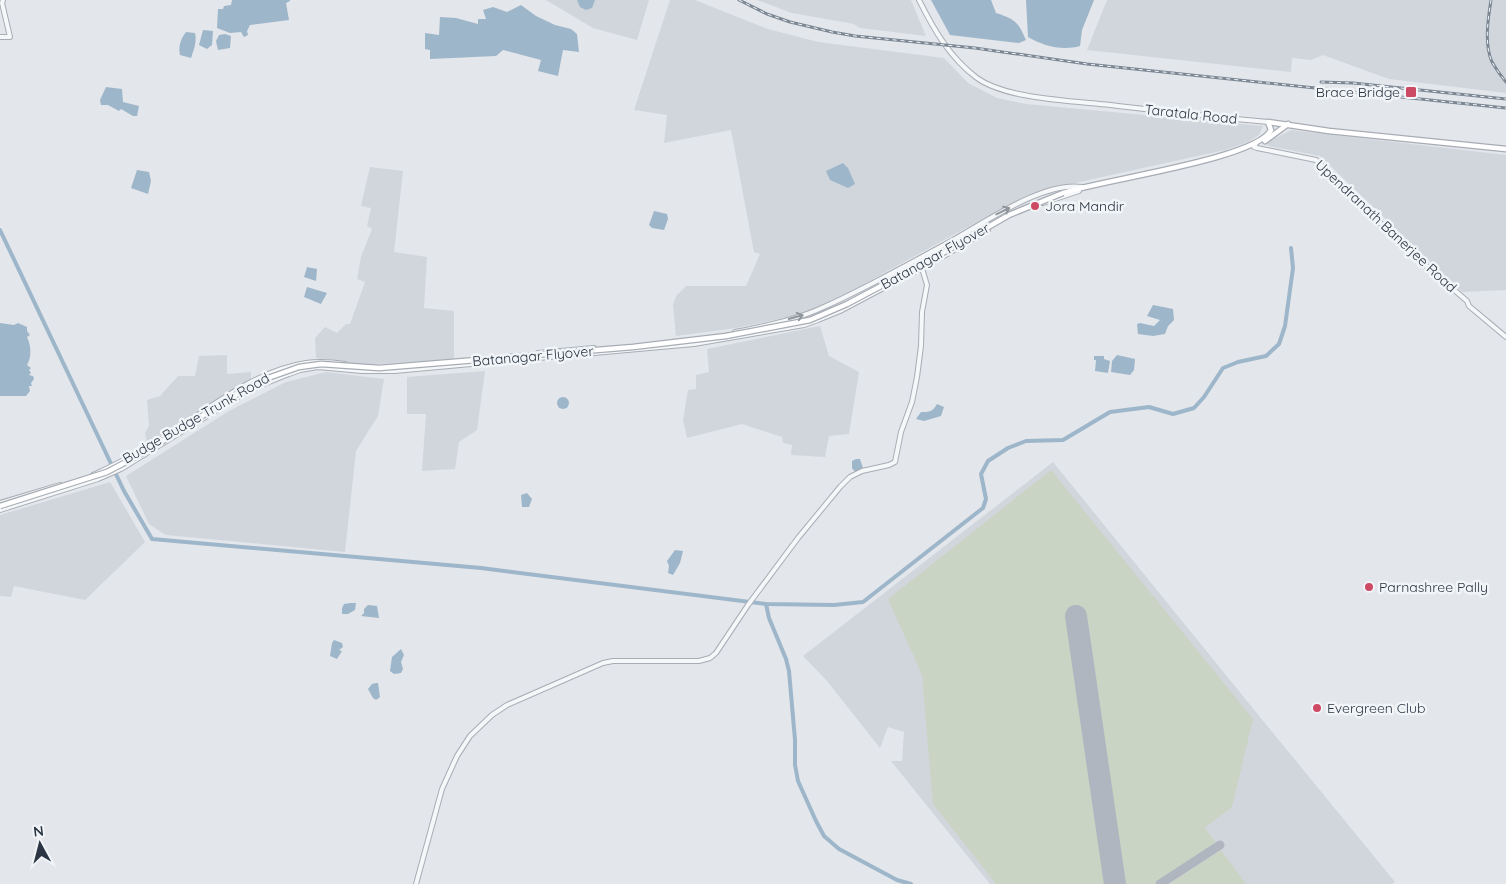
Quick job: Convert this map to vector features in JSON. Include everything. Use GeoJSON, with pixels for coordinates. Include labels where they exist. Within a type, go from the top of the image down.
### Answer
{"type":"FeatureCollection","features":[{"type":"Feature","properties":{"kind":"main road","name":"Taratala Road"},"geometry":{"type":"LineString","coordinates":[[1268,122],[1329,131],[1506,149]]}},
{"type":"Feature","properties":{"kind":"main road"},"geometry":{"type":"LineString","coordinates":[[1255,145],[1270,132],[1271,127],[1268,122]]}},
{"type":"Feature","properties":{"kind":"main road","name":"Batanagar Flyover"},"geometry":{"type":"LineString","coordinates":[[0,507],[107,472],[145,452],[245,389],[268,378],[299,367],[321,364],[379,368],[633,347],[726,336],[810,320],[847,304],[934,258],[1009,215],[1065,192],[1236,154],[1255,145],[1288,124]]}},
{"type":"Feature","properties":{"kind":"street"},"geometry":{"type":"LineString","coordinates":[[0,38],[10,37],[2,3],[3,0]]}},
{"type":"Feature","properties":{"kind":"street","name":"Taratala Road"},"geometry":{"type":"LineString","coordinates":[[919,0],[942,41],[954,57],[978,78],[997,89],[1018,94],[1075,101],[1268,122]]}},
{"type":"Feature","properties":{"kind":"street","name":"Upendranath Banerjee Road"},"geometry":{"type":"LineString","coordinates":[[1255,145],[1316,160],[1409,250],[1467,302],[1469,306],[1506,337]]}},
{"type":"Feature","properties":{"kind":"street","name":"Budge Budge Trunk Road"},"geometry":{"type":"LineString","coordinates":[[0,507],[116,465],[249,384],[268,375],[301,364],[320,362],[372,366],[398,365],[614,347],[726,334],[813,312],[918,259],[984,221],[1031,198],[1068,186],[1081,189]]}},
{"type":"Feature","properties":{"kind":"street","name":"Budge Budge Trunk Road"},"geometry":{"type":"LineString","coordinates":[[0,507],[109,475],[251,389],[300,370],[321,367],[362,371],[406,370],[618,352],[724,340],[818,320],[922,268],[1008,218],[1081,189]]}},
{"type":"Feature","properties":{"kind":"street"},"geometry":{"type":"LineString","coordinates":[[416,884],[439,800],[452,766],[470,736],[492,715],[520,699],[603,662],[690,662],[705,660],[716,653],[749,604],[803,532],[845,481],[862,471],[895,462],[901,432],[912,402],[921,346],[922,312],[927,285],[918,259]]}},
{"type":"Feature","properties":{"kind":"shaded area"},"geometry":{"type":"Polygon","coordinates":[[[546,0],[649,0],[637,40],[593,28],[546,0]]]}},
{"type":"Feature","properties":{"kind":"shaded area"},"geometry":{"type":"Polygon","coordinates":[[[670,0],[695,0],[768,29],[818,42],[944,58],[968,83],[997,98],[1026,104],[1263,126],[1259,135],[1248,142],[1225,150],[1052,188],[1013,202],[864,284],[811,310],[794,316],[736,328],[676,336],[673,305],[676,296],[686,286],[746,286],[760,254],[754,252],[731,130],[664,143],[667,115],[634,110],[670,0]]]}},
{"type":"Feature","properties":{"kind":"shaded area"},"geometry":{"type":"Polygon","coordinates":[[[757,0],[911,0],[926,36],[860,28],[854,24],[792,13],[757,0]]]}},
{"type":"Feature","properties":{"kind":"shaded area"},"geometry":{"type":"Polygon","coordinates":[[[1107,0],[1506,0],[1506,93],[1389,79],[1323,55],[1311,60],[1292,58],[1291,72],[1087,50],[1107,0]]]}},
{"type":"Feature","properties":{"kind":"shaded area"},"geometry":{"type":"Polygon","coordinates":[[[1291,130],[1506,155],[1506,290],[1462,292],[1320,156],[1269,146],[1266,143],[1291,130]]]}},
{"type":"Feature","properties":{"kind":"shaded area"},"geometry":{"type":"Polygon","coordinates":[[[370,167],[403,171],[394,252],[427,257],[424,308],[454,311],[454,359],[360,365],[316,358],[315,338],[325,327],[337,333],[346,324],[350,324],[365,282],[357,279],[361,257],[372,229],[367,226],[371,208],[361,206],[370,167]]]}},
{"type":"Feature","properties":{"kind":"shaded area"},"geometry":{"type":"Polygon","coordinates":[[[820,326],[829,356],[859,372],[849,434],[829,436],[825,457],[791,455],[792,445],[783,443],[782,437],[742,424],[687,438],[683,420],[688,390],[696,389],[696,375],[709,372],[707,349],[820,326]]]}},
{"type":"Feature","properties":{"kind":"shaded area"},"geometry":{"type":"Polygon","coordinates":[[[227,355],[227,374],[251,372],[251,381],[147,443],[145,433],[149,426],[147,400],[160,396],[178,376],[195,376],[199,356],[227,355]]]}},
{"type":"Feature","properties":{"kind":"shaded area"},"geometry":{"type":"Polygon","coordinates":[[[485,371],[477,430],[459,442],[455,469],[422,471],[426,414],[407,414],[407,377],[485,371]]]}},
{"type":"Feature","properties":{"kind":"shaded area"},"geometry":{"type":"Polygon","coordinates":[[[326,372],[384,379],[378,416],[356,451],[345,552],[166,535],[149,524],[126,476],[229,411],[286,382],[326,372]]]}},
{"type":"Feature","properties":{"kind":"shaded area"},"geometry":{"type":"Polygon","coordinates":[[[1053,462],[1395,882],[1392,884],[990,884],[891,761],[902,761],[904,732],[888,727],[880,748],[827,681],[803,656],[1053,462]]]}},
{"type":"Feature","properties":{"kind":"shaded area"},"geometry":{"type":"Polygon","coordinates":[[[110,482],[145,542],[85,600],[14,586],[11,597],[0,596],[0,515],[110,482]]]}},
{"type":"Feature","properties":{"kind":"green space"},"geometry":{"type":"Polygon","coordinates":[[[1051,470],[1253,719],[1232,807],[1205,828],[1217,844],[1154,884],[1123,884],[1083,615],[1069,617],[1109,884],[996,884],[933,804],[922,675],[888,599],[1051,470]]]}},
{"type":"Feature","properties":{"kind":"green space"},"geometry":{"type":"Polygon","coordinates":[[[1221,850],[1246,884],[1169,884],[1221,850]]]}},
{"type":"Feature","properties":{"kind":"water"},"geometry":{"type":"Polygon","coordinates":[[[232,0],[290,0],[286,3],[289,20],[250,25],[247,31],[248,35],[244,37],[241,32],[230,33],[217,28],[218,9],[231,5],[232,0]]]}},
{"type":"Feature","properties":{"kind":"water"},"geometry":{"type":"Polygon","coordinates":[[[577,0],[595,0],[592,8],[586,10],[580,7],[577,0]]]}},
{"type":"Feature","properties":{"kind":"water"},"geometry":{"type":"Polygon","coordinates":[[[931,0],[991,0],[996,13],[1008,17],[1015,22],[1026,40],[1019,43],[950,35],[931,0]]]}},
{"type":"Feature","properties":{"kind":"water"},"geometry":{"type":"Polygon","coordinates":[[[1026,0],[1094,0],[1082,30],[1080,46],[1053,47],[1028,37],[1026,0]]]}},
{"type":"Feature","properties":{"kind":"water"},"geometry":{"type":"Polygon","coordinates":[[[521,5],[536,16],[555,25],[571,29],[577,34],[579,52],[563,50],[558,76],[538,71],[541,60],[503,50],[496,56],[430,59],[430,50],[425,49],[425,33],[439,35],[440,17],[456,18],[478,24],[478,19],[486,19],[483,10],[493,7],[507,12],[521,5]]]}},
{"type":"Feature","properties":{"kind":"water"},"geometry":{"type":"Polygon","coordinates":[[[203,30],[213,31],[212,45],[207,49],[199,45],[203,30]]]}},
{"type":"Feature","properties":{"kind":"water"},"geometry":{"type":"Polygon","coordinates":[[[186,32],[195,33],[196,36],[191,58],[180,55],[180,43],[186,32]]]}},
{"type":"Feature","properties":{"kind":"water"},"geometry":{"type":"Polygon","coordinates":[[[219,35],[231,36],[230,48],[218,50],[216,41],[219,35]]]}},
{"type":"Feature","properties":{"kind":"water"},"geometry":{"type":"Polygon","coordinates":[[[106,87],[122,89],[123,102],[139,106],[137,116],[133,116],[121,109],[119,111],[108,105],[101,105],[100,100],[106,87]]]}},
{"type":"Feature","properties":{"kind":"water"},"geometry":{"type":"Polygon","coordinates":[[[843,163],[848,168],[855,184],[848,188],[830,180],[826,171],[843,163]]]}},
{"type":"Feature","properties":{"kind":"water"},"geometry":{"type":"Polygon","coordinates":[[[137,170],[149,172],[151,181],[148,194],[131,188],[137,170]]]}},
{"type":"Feature","properties":{"kind":"water"},"geometry":{"type":"Polygon","coordinates":[[[654,211],[667,214],[668,219],[664,230],[652,228],[649,225],[654,211]]]}},
{"type":"Feature","properties":{"kind":"water"},"geometry":{"type":"Polygon","coordinates":[[[307,267],[317,269],[316,281],[304,277],[307,267]]]}},
{"type":"Feature","properties":{"kind":"water"},"geometry":{"type":"Polygon","coordinates":[[[307,287],[327,293],[321,304],[304,297],[307,287]]]}},
{"type":"Feature","properties":{"kind":"water"},"geometry":{"type":"Polygon","coordinates":[[[1153,305],[1173,309],[1174,320],[1168,326],[1165,334],[1153,336],[1138,334],[1137,324],[1154,326],[1160,320],[1147,316],[1153,305]]]}},
{"type":"Feature","properties":{"kind":"water"},"geometry":{"type":"Polygon","coordinates":[[[0,323],[14,325],[18,323],[27,327],[30,335],[27,337],[30,358],[27,365],[31,368],[29,375],[33,376],[34,379],[31,383],[32,386],[29,386],[30,391],[26,396],[0,396],[0,323]]]}},
{"type":"Feature","properties":{"kind":"water"},"geometry":{"type":"Polygon","coordinates":[[[1117,355],[1135,359],[1134,370],[1130,375],[1111,372],[1112,361],[1117,355]]]}},
{"type":"Feature","properties":{"kind":"water"},"geometry":{"type":"Polygon","coordinates":[[[1094,356],[1104,356],[1104,359],[1110,361],[1108,373],[1095,371],[1096,360],[1094,360],[1094,356]]]}},
{"type":"Feature","properties":{"kind":"water"},"geometry":{"type":"Polygon","coordinates":[[[563,397],[569,403],[563,409],[557,403],[563,397]]]}},
{"type":"Feature","properties":{"kind":"water"},"geometry":{"type":"Polygon","coordinates":[[[937,404],[944,407],[941,416],[924,421],[916,419],[921,412],[931,411],[937,404]]]}},
{"type":"Feature","properties":{"kind":"water"},"geometry":{"type":"Polygon","coordinates":[[[860,459],[863,468],[855,472],[852,468],[852,461],[860,459]]]}},
{"type":"Feature","properties":{"kind":"water"},"geometry":{"type":"Polygon","coordinates":[[[527,493],[532,499],[529,507],[522,507],[521,495],[527,493]]]}},
{"type":"Feature","properties":{"kind":"water"},"geometry":{"type":"Polygon","coordinates":[[[675,550],[683,551],[680,563],[673,575],[668,573],[669,566],[667,561],[675,550]]]}},
{"type":"Feature","properties":{"kind":"water"},"geometry":{"type":"Polygon","coordinates":[[[356,603],[355,610],[348,614],[342,614],[344,604],[356,603]]]}},
{"type":"Feature","properties":{"kind":"water"},"geometry":{"type":"Polygon","coordinates":[[[368,605],[377,606],[379,618],[361,616],[368,605]]]}},
{"type":"Feature","properties":{"kind":"water"},"geometry":{"type":"Polygon","coordinates":[[[334,640],[342,643],[343,647],[339,650],[342,651],[337,659],[330,656],[334,640]]]}},
{"type":"Feature","properties":{"kind":"water"},"geometry":{"type":"Polygon","coordinates":[[[401,649],[404,655],[401,662],[403,669],[401,673],[394,674],[390,671],[392,657],[401,649]]]}},
{"type":"Feature","properties":{"kind":"water"},"geometry":{"type":"Polygon","coordinates":[[[378,683],[380,697],[376,700],[368,689],[372,684],[378,683]]]}},
{"type":"Feature","properties":{"kind":"waterway"},"geometry":{"type":"LineString","coordinates":[[0,230],[124,491],[152,539],[481,568],[766,604],[834,605],[863,602],[983,508],[986,499],[981,474],[988,461],[1008,448],[1026,441],[1063,440],[1110,412],[1149,407],[1173,414],[1194,408],[1204,397],[1223,368],[1238,362],[1266,356],[1279,344],[1285,326],[1293,268],[1291,248]]}},
{"type":"Feature","properties":{"kind":"waterway"},"geometry":{"type":"LineString","coordinates":[[766,604],[769,618],[789,671],[795,740],[795,765],[798,781],[816,821],[824,836],[839,849],[897,880],[911,884]]}},
{"type":"Feature","properties":{"kind":"taxiway"},"geometry":{"type":"LineString","coordinates":[[1160,884],[1220,845]]}},
{"type":"Feature","properties":{"kind":"runway"},"geometry":{"type":"LineString","coordinates":[[1076,616],[1115,884]]}},
{"type":"Feature","properties":{"kind":"railway"},"geometry":{"type":"LineString","coordinates":[[739,0],[767,14],[790,22],[855,36],[975,48],[1087,64],[1506,108]]}},
{"type":"Feature","properties":{"kind":"railway"},"geometry":{"type":"LineString","coordinates":[[1491,0],[1487,31],[1488,47],[1492,62],[1506,82]]}},
{"type":"Feature","properties":{"kind":"railway"},"geometry":{"type":"LineString","coordinates":[[1321,82],[1353,83],[1506,99]]}},
{"type":"Feature","properties":{"kind":"place","name":"Brace Bridge"},"geometry":{"type":"Point","coordinates":[1411,92]}},
{"type":"Feature","properties":{"kind":"place","name":"Jora Mandir"},"geometry":{"type":"Point","coordinates":[1035,206]}},
{"type":"Feature","properties":{"kind":"place","name":"Parnashree Pally"},"geometry":{"type":"Point","coordinates":[1369,587]}},
{"type":"Feature","properties":{"kind":"place","name":"Evergreen Club"},"geometry":{"type":"Point","coordinates":[1317,708]}}]}
